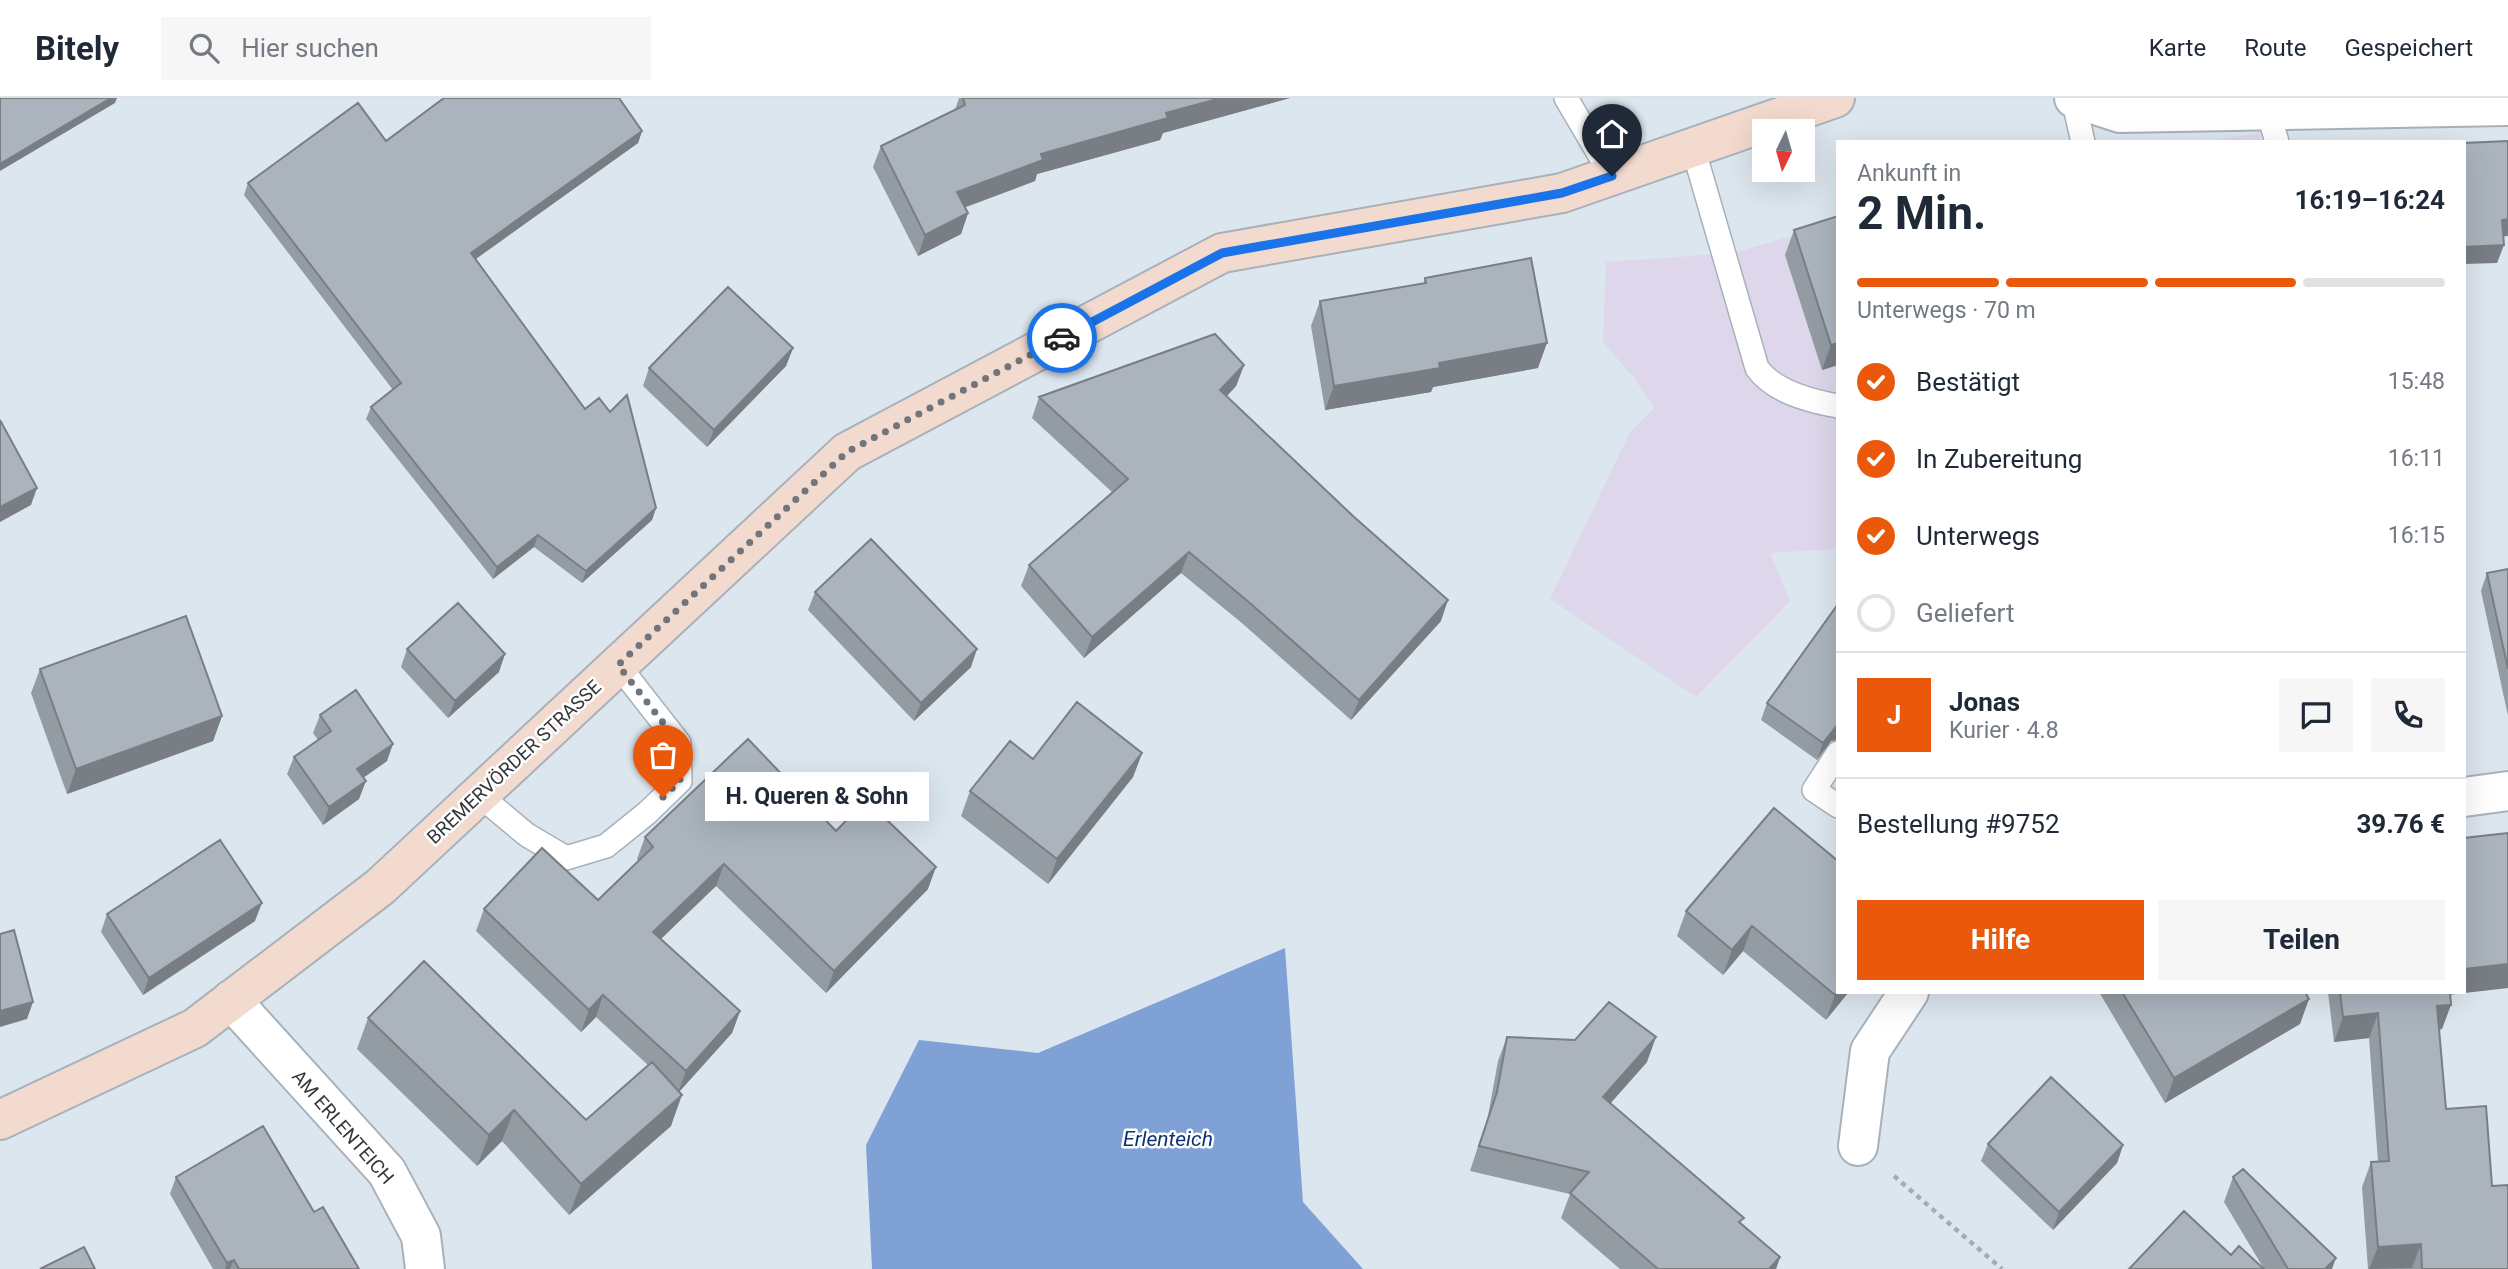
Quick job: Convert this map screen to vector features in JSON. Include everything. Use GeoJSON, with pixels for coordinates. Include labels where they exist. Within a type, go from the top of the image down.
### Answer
{"type":"FeatureCollection","features":[{"type":"Feature","properties":{"kind":"main road","name":"BREMERVÖRDER STRASSE"},"geometry":{"type":"LineString","coordinates":[[0,1120],[195,1028],[380,887],[847,452],[1222,253],[1562,193],[1835,98]]}},
{"type":"Feature","properties":{"kind":"street"},"geometry":{"type":"LineString","coordinates":[[2073,98],[2120,113],[2272,126],[2508,106]]}},
{"type":"Feature","properties":{"kind":"street"},"geometry":{"type":"LineString","coordinates":[[2466,791],[2508,791]]}},
{"type":"Feature","properties":{"kind":"street"},"geometry":{"type":"LineString","coordinates":[[1858,1146],[1870,1051],[1908,994]]}},
{"type":"Feature","properties":{"kind":"street","name":"AM ERLENTEICH"},"geometry":{"type":"LineString","coordinates":[[231,1000],[387,1172],[421,1237],[425,1269]]}},
{"type":"Feature","properties":{"kind":"lane"},"geometry":{"type":"LineString","coordinates":[[1566,98],[1612,176]]}},
{"type":"Feature","properties":{"kind":"lane"},"geometry":{"type":"LineString","coordinates":[[2073,98],[2083,140]]}},
{"type":"Feature","properties":{"kind":"lane"},"geometry":{"type":"LineString","coordinates":[[1693,148],[1757,369],[1766,381],[1781,389],[1836,405]]}},
{"type":"Feature","properties":{"kind":"lane"},"geometry":{"type":"LineString","coordinates":[[479,795],[527,835],[566,858],[606,846],[647,813],[680,781],[679,743],[618,665]]}},
{"type":"Feature","properties":{"kind":"lane"},"geometry":{"type":"LineString","coordinates":[[1836,756],[1814,790],[1836,805]]}},
{"type":"Feature","properties":{"kind":"path"},"geometry":{"type":"LineString","coordinates":[[1858,1146],[2002,1269]]}},
{"type":"Feature","properties":{"kind":"shaded area"},"geometry":{"type":"Polygon","coordinates":[[[2259,133],[2261,140],[2215,140],[2259,133]]]}},
{"type":"Feature","properties":{"kind":"shaded area"},"geometry":{"type":"Polygon","coordinates":[[[1836,223],[1836,549],[1770,553],[1790,601],[1696,697],[1550,599],[1630,432],[1654,408],[1634,378],[1603,342],[1606,262],[1733,253],[1836,223]]]}},
{"type":"Feature","properties":{"kind":"water","name":"Erlenteich"},"geometry":{"type":"Polygon","coordinates":[[[1285,948],[1303,1202],[1363,1269],[872,1269],[866,1145],[919,1040],[1038,1053],[1285,948]]]}},
{"type":"Feature","properties":{"kind":"building"},"geometry":{"type":"Polygon","coordinates":[[[0,98],[111,98],[0,164],[0,98]]]}},
{"type":"Feature","properties":{"kind":"building"},"geometry":{"type":"Polygon","coordinates":[[[444,98],[619,98],[642,131],[471,253],[585,409],[599,398],[610,412],[627,395],[656,508],[586,571],[538,535],[497,567],[371,407],[401,383],[248,183],[358,103],[386,141],[444,98]]]}},
{"type":"Feature","properties":{"kind":"building"},"geometry":{"type":"Polygon","coordinates":[[[963,98],[1221,98],[1166,113],[1168,118],[1041,154],[1043,160],[957,192],[968,213],[925,235],[881,146],[965,105],[963,98]]]}},
{"type":"Feature","properties":{"kind":"building"},"geometry":{"type":"Polygon","coordinates":[[[2508,141],[2508,219],[2502,220],[2504,245],[2466,247],[2466,143],[2508,141]]]}},
{"type":"Feature","properties":{"kind":"building"},"geometry":{"type":"Polygon","coordinates":[[[1836,217],[1836,344],[1831,345],[1794,230],[1836,217]]]}},
{"type":"Feature","properties":{"kind":"building"},"geometry":{"type":"Polygon","coordinates":[[[1531,258],[1547,343],[1439,363],[1440,368],[1334,386],[1320,301],[1426,283],[1425,278],[1531,258]]]}},
{"type":"Feature","properties":{"kind":"building"},"geometry":{"type":"Polygon","coordinates":[[[728,287],[793,348],[714,430],[649,368],[728,287]]]}},
{"type":"Feature","properties":{"kind":"building"},"geometry":{"type":"Polygon","coordinates":[[[1215,334],[1244,365],[1220,390],[1353,516],[1448,600],[1359,700],[1189,552],[1092,637],[1029,565],[1128,479],[1039,397],[1215,334]]]}},
{"type":"Feature","properties":{"kind":"building"},"geometry":{"type":"Polygon","coordinates":[[[0,420],[37,488],[0,507],[0,420]]]}},
{"type":"Feature","properties":{"kind":"building"},"geometry":{"type":"Polygon","coordinates":[[[871,539],[977,649],[921,703],[815,592],[871,539]]]}},
{"type":"Feature","properties":{"kind":"building"},"geometry":{"type":"Polygon","coordinates":[[[2508,569],[2508,669],[2487,573],[2508,569]]]}},
{"type":"Feature","properties":{"kind":"building"},"geometry":{"type":"Polygon","coordinates":[[[458,603],[505,654],[455,701],[407,649],[458,603]]]}},
{"type":"Feature","properties":{"kind":"building"},"geometry":{"type":"Polygon","coordinates":[[[1836,607],[1836,727],[1823,743],[1767,703],[1836,607]]]}},
{"type":"Feature","properties":{"kind":"building"},"geometry":{"type":"Polygon","coordinates":[[[186,616],[222,716],[76,769],[40,669],[186,616]]]}},
{"type":"Feature","properties":{"kind":"building"},"geometry":{"type":"Polygon","coordinates":[[[356,690],[393,744],[357,769],[366,781],[329,807],[294,757],[331,731],[320,715],[356,690]]]}},
{"type":"Feature","properties":{"kind":"building"},"geometry":{"type":"Polygon","coordinates":[[[1077,702],[1142,753],[1057,859],[970,791],[1010,741],[1033,759],[1077,702]]]}},
{"type":"Feature","properties":{"kind":"building"},"geometry":{"type":"Polygon","coordinates":[[[748,739],[836,831],[866,800],[936,867],[834,971],[724,864],[653,932],[740,1011],[686,1071],[603,995],[589,1010],[484,909],[542,848],[598,900],[653,847],[645,837],[748,739]]]}},
{"type":"Feature","properties":{"kind":"building"},"geometry":{"type":"Polygon","coordinates":[[[1774,808],[1836,859],[1836,994],[1752,926],[1732,950],[1686,911],[1774,808]]]}},
{"type":"Feature","properties":{"kind":"building"},"geometry":{"type":"Polygon","coordinates":[[[2508,833],[2508,964],[2466,969],[2466,838],[2508,833]]]}},
{"type":"Feature","properties":{"kind":"building"},"geometry":{"type":"Polygon","coordinates":[[[220,840],[262,903],[149,978],[107,914],[220,840]]]}},
{"type":"Feature","properties":{"kind":"building"},"geometry":{"type":"Polygon","coordinates":[[[14,930],[33,1002],[0,1011],[0,934],[14,930]]]}},
{"type":"Feature","properties":{"kind":"building"},"geometry":{"type":"Polygon","coordinates":[[[424,961],[586,1120],[652,1062],[682,1095],[581,1184],[514,1110],[489,1135],[368,1018],[424,961]]]}},
{"type":"Feature","properties":{"kind":"building"},"geometry":{"type":"Polygon","coordinates":[[[2123,994],[2306,994],[2309,999],[2174,1078],[2123,994]]]}},
{"type":"Feature","properties":{"kind":"building"},"geometry":{"type":"Polygon","coordinates":[[[2340,994],[2450,994],[2451,1005],[2437,1006],[2446,1109],[2486,1106],[2492,1186],[2508,1185],[2508,1269],[2422,1269],[2421,1244],[2378,1247],[2371,1162],[2389,1161],[2378,1013],[2343,1017],[2340,994]]]}},
{"type":"Feature","properties":{"kind":"building"},"geometry":{"type":"Polygon","coordinates":[[[1609,1002],[1656,1037],[1603,1097],[1744,1218],[1739,1222],[1780,1257],[1769,1269],[1658,1269],[1570,1193],[1589,1172],[1479,1146],[1497,1092],[1507,1037],[1575,1040],[1609,1002]]]}},
{"type":"Feature","properties":{"kind":"building"},"geometry":{"type":"Polygon","coordinates":[[[2051,1077],[2123,1145],[2059,1212],[1988,1144],[2051,1077]]]}},
{"type":"Feature","properties":{"kind":"building"},"geometry":{"type":"Polygon","coordinates":[[[263,1126],[314,1212],[323,1207],[359,1269],[239,1269],[234,1260],[227,1263],[176,1177],[263,1126]]]}},
{"type":"Feature","properties":{"kind":"building"},"geometry":{"type":"Polygon","coordinates":[[[2243,1169],[2336,1258],[2325,1269],[2288,1269],[2233,1177],[2243,1169]]]}},
{"type":"Feature","properties":{"kind":"building"},"geometry":{"type":"Polygon","coordinates":[[[2184,1211],[2231,1255],[2239,1246],[2264,1269],[2129,1269],[2184,1211]]]}},
{"type":"Feature","properties":{"kind":"building"},"geometry":{"type":"Polygon","coordinates":[[[84,1247],[95,1269],[40,1269],[84,1247]]]}},
{"type":"Feature","properties":{"kind":"way so far"},"geometry":{"type":"LineString","coordinates":[[663,797],[680,781],[679,743],[618,665],[847,452],[1062,338]]}},
{"type":"Feature","properties":{"kind":"place","name":"H. Queren & Sohn"},"geometry":{"type":"Point","coordinates":[663,797]}},
{"type":"Feature","properties":{"kind":"route"},"geometry":{"type":"LineString","coordinates":[[1062,338],[1222,253],[1562,193],[1612,176]]}}]}
